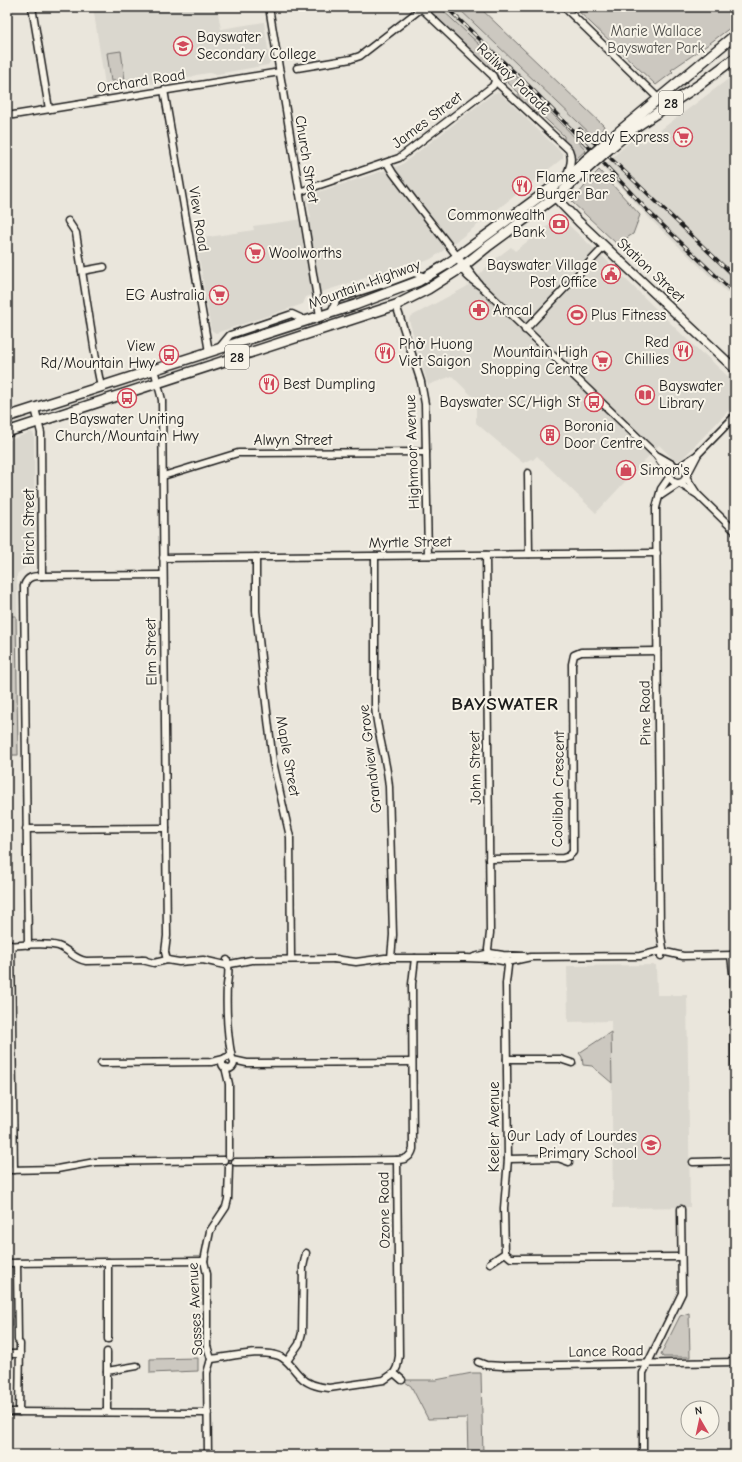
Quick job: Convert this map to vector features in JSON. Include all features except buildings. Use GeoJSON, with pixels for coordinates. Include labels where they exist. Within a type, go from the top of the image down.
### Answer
{"type":"FeatureCollection","features":[{"type":"Feature","properties":{"kind":"main road","name":"Mountain Highway"},"geometry":{"type":"LineString","coordinates":[[7,432],[396,305],[428,289],[463,267],[487,247],[555,197],[658,98],[735,35]]}},
{"type":"Feature","properties":{"kind":"main road","name":"Mountain Highway"},"geometry":{"type":"LineString","coordinates":[[606,147],[723,68],[735,58]]}},
{"type":"Feature","properties":{"kind":"main road"},"geometry":{"type":"LineString","coordinates":[[658,98],[663,103],[723,68]]}},
{"type":"Feature","properties":{"kind":"main road","name":"Mountain Highway"},"geometry":{"type":"LineString","coordinates":[[7,417],[392,292],[426,277],[458,257],[565,177],[589,163]]}},
{"type":"Feature","properties":{"kind":"main road","name":"Station Street"},"geometry":{"type":"LineString","coordinates":[[548,190],[735,369]]}},
{"type":"Feature","properties":{"kind":"street"},"geometry":{"type":"LineString","coordinates":[[32,7],[49,109]]}},
{"type":"Feature","properties":{"kind":"street","name":"Church Street"},"geometry":{"type":"LineString","coordinates":[[269,7],[320,316]]}},
{"type":"Feature","properties":{"kind":"street"},"geometry":{"type":"LineString","coordinates":[[564,7],[658,98]]}},
{"type":"Feature","properties":{"kind":"street"},"geometry":{"type":"LineString","coordinates":[[297,68],[351,60],[360,56],[421,8]]}},
{"type":"Feature","properties":{"kind":"street","name":"Railway Parade"},"geometry":{"type":"LineString","coordinates":[[421,8],[493,76],[495,81],[569,150],[571,164],[565,177]]}},
{"type":"Feature","properties":{"kind":"street","name":"Orchard Road"},"geometry":{"type":"LineString","coordinates":[[7,116],[280,72]]}},
{"type":"Feature","properties":{"kind":"street","name":"James Street"},"geometry":{"type":"LineString","coordinates":[[299,192],[399,158],[493,86],[495,81]]}},
{"type":"Feature","properties":{"kind":"street","name":"View Road"},"geometry":{"type":"LineString","coordinates":[[164,90],[208,352]]}},
{"type":"Feature","properties":{"kind":"street"},"geometry":{"type":"LineString","coordinates":[[388,163],[393,173],[458,257],[463,267],[525,330],[656,455],[673,482],[698,495],[735,531]]}},
{"type":"Feature","properties":{"kind":"street"},"geometry":{"type":"LineString","coordinates":[[68,221],[76,232],[101,387]]}},
{"type":"Feature","properties":{"kind":"street"},"geometry":{"type":"LineString","coordinates":[[525,330],[605,246]]}},
{"type":"Feature","properties":{"kind":"street"},"geometry":{"type":"LineString","coordinates":[[82,271],[104,268]]}},
{"type":"Feature","properties":{"kind":"street","name":"Highmoor Avenue"},"geometry":{"type":"LineString","coordinates":[[396,305],[426,404],[428,555]]}},
{"type":"Feature","properties":{"kind":"street","name":"Elm Street"},"geometry":{"type":"LineString","coordinates":[[154,369],[162,400],[167,958]]}},
{"type":"Feature","properties":{"kind":"street","name":"Birch Street"},"geometry":{"type":"LineString","coordinates":[[28,945],[24,586],[30,577],[42,576],[41,432],[34,408]]}},
{"type":"Feature","properties":{"kind":"street"},"geometry":{"type":"LineString","coordinates":[[670,476],[673,469],[698,454],[735,416]]}},
{"type":"Feature","properties":{"kind":"street","name":"Alwyn Street"},"geometry":{"type":"LineString","coordinates":[[163,476],[238,453],[426,452]]}},
{"type":"Feature","properties":{"kind":"street"},"geometry":{"type":"LineString","coordinates":[[660,496],[683,482],[698,454]]}},
{"type":"Feature","properties":{"kind":"street"},"geometry":{"type":"LineString","coordinates":[[656,455],[684,469],[698,495]]}},
{"type":"Feature","properties":{"kind":"street"},"geometry":{"type":"LineString","coordinates":[[528,473],[529,554]]}},
{"type":"Feature","properties":{"kind":"street","name":"Pine Road"},"geometry":{"type":"LineString","coordinates":[[661,953],[656,508],[662,489],[670,476]]}},
{"type":"Feature","properties":{"kind":"street","name":"Myrtle Street"},"geometry":{"type":"LineString","coordinates":[[163,558],[657,552]]}},
{"type":"Feature","properties":{"kind":"street","name":"John Street"},"geometry":{"type":"LineString","coordinates":[[486,555],[490,955]]}},
{"type":"Feature","properties":{"kind":"street","name":"Grandview Grove"},"geometry":{"type":"LineString","coordinates":[[375,556],[375,706],[376,723],[388,769],[393,935],[390,958]]}},
{"type":"Feature","properties":{"kind":"street","name":"Maple Street"},"geometry":{"type":"LineString","coordinates":[[256,557],[256,611],[273,762],[290,837],[291,959]]}},
{"type":"Feature","properties":{"kind":"street"},"geometry":{"type":"LineString","coordinates":[[42,576],[163,575]]}},
{"type":"Feature","properties":{"kind":"street","name":"Coolibah Crescent"},"geometry":{"type":"LineString","coordinates":[[489,859],[563,858],[569,856],[573,852],[572,664],[574,655],[581,652],[657,651]]}},
{"type":"Feature","properties":{"kind":"street"},"geometry":{"type":"LineString","coordinates":[[26,829],[166,828]]}},
{"type":"Feature","properties":{"kind":"street"},"geometry":{"type":"LineString","coordinates":[[235,1162],[234,1158],[99,1161],[57,1169],[10,1170],[9,946],[58,946],[65,949],[78,959],[86,961],[142,960],[154,963],[167,958],[179,962],[215,958],[227,963],[239,958],[251,960],[334,959],[368,956],[390,958],[466,958],[490,955],[506,960],[531,957],[640,956],[649,958],[661,953],[673,958],[683,956],[733,955],[735,1112]]}},
{"type":"Feature","properties":{"kind":"street","name":"Ozone Road"},"geometry":{"type":"LineString","coordinates":[[394,1373],[399,1356],[397,1160],[406,1158],[414,1149],[412,958]]}},
{"type":"Feature","properties":{"kind":"street","name":"Keeler Avenue"},"geometry":{"type":"LineString","coordinates":[[505,1253],[504,1208],[508,1159],[506,960]]}},
{"type":"Feature","properties":{"kind":"street"},"geometry":{"type":"LineString","coordinates":[[227,963],[228,1040],[232,1063],[228,1084],[227,1158],[225,1165],[232,1166],[235,1162],[397,1160]]}},
{"type":"Feature","properties":{"kind":"street"},"geometry":{"type":"LineString","coordinates":[[734,980],[735,968]]}},
{"type":"Feature","properties":{"kind":"street"},"geometry":{"type":"LineString","coordinates":[[228,1040],[224,1062],[228,1084]]}},
{"type":"Feature","properties":{"kind":"street"},"geometry":{"type":"LineString","coordinates":[[224,1062],[228,1057],[232,1063]]}},
{"type":"Feature","properties":{"kind":"street"},"geometry":{"type":"LineString","coordinates":[[507,1059],[560,1059],[572,1063]]}},
{"type":"Feature","properties":{"kind":"street"},"geometry":{"type":"LineString","coordinates":[[224,1062],[228,1068],[232,1063]]}},
{"type":"Feature","properties":{"kind":"street"},"geometry":{"type":"LineString","coordinates":[[101,1063],[224,1062]]}},
{"type":"Feature","properties":{"kind":"street"},"geometry":{"type":"LineString","coordinates":[[232,1063],[412,1062]]}},
{"type":"Feature","properties":{"kind":"street"},"geometry":{"type":"LineString","coordinates":[[508,1159],[558,1158],[569,1162]]}},
{"type":"Feature","properties":{"kind":"street"},"geometry":{"type":"LineString","coordinates":[[693,1162],[735,1161]]}},
{"type":"Feature","properties":{"kind":"street","name":"Sasses Avenue"},"geometry":{"type":"LineString","coordinates":[[208,1455],[207,1373],[211,1359],[207,1346],[207,1274],[204,1261],[210,1231],[226,1208],[228,1199],[229,1166]]}},
{"type":"Feature","properties":{"kind":"street"},"geometry":{"type":"LineString","coordinates":[[643,1455],[643,1373],[682,1293],[681,1209]]}},
{"type":"Feature","properties":{"kind":"street"},"geometry":{"type":"LineString","coordinates":[[287,1361],[299,1344],[302,1333],[303,1267],[306,1253]]}},
{"type":"Feature","properties":{"kind":"street"},"geometry":{"type":"LineString","coordinates":[[490,1263],[505,1253],[511,1258],[681,1257]]}},
{"type":"Feature","properties":{"kind":"street"},"geometry":{"type":"LineString","coordinates":[[7,1263],[204,1261]]}},
{"type":"Feature","properties":{"kind":"street"},"geometry":{"type":"LineString","coordinates":[[108,1262],[108,1338]]}},
{"type":"Feature","properties":{"kind":"street"},"geometry":{"type":"LineString","coordinates":[[17,1263],[20,1354],[19,1412]]}},
{"type":"Feature","properties":{"kind":"street"},"geometry":{"type":"LineString","coordinates":[[107,1352],[107,1412]]}},
{"type":"Feature","properties":{"kind":"street"},"geometry":{"type":"LineString","coordinates":[[211,1359],[264,1353],[280,1356],[287,1361],[304,1380],[320,1387],[329,1388],[378,1381],[388,1378],[394,1373],[402,1380]]}},
{"type":"Feature","properties":{"kind":"street"},"geometry":{"type":"LineString","coordinates":[[11,1354],[20,1354]]}},
{"type":"Feature","properties":{"kind":"street","name":"Lance Road"},"geometry":{"type":"LineString","coordinates":[[478,1362],[486,1365],[502,1366],[735,1362]]}},
{"type":"Feature","properties":{"kind":"street"},"geometry":{"type":"LineString","coordinates":[[107,1371],[136,1366]]}},
{"type":"Feature","properties":{"kind":"street"},"geometry":{"type":"LineString","coordinates":[[7,1412],[208,1413]]}},
{"type":"Feature","properties":{"kind":"shaded area","name":"Bayswater Secondary College"},"geometry":{"type":"Polygon","coordinates":[[[93,7],[217,7],[221,29],[264,22],[270,62],[268,65],[217,74],[209,73],[196,75],[189,78],[106,91],[93,7]]]}},
{"type":"Feature","properties":{"kind":"shaded area"},"geometry":{"type":"Polygon","coordinates":[[[439,7],[457,7],[597,140],[586,150],[568,129],[439,7]]]}},
{"type":"Feature","properties":{"kind":"shaded area"},"geometry":{"type":"Polygon","coordinates":[[[735,74],[735,300],[651,220],[602,167],[636,136],[643,143],[735,74]]]}},
{"type":"Feature","properties":{"kind":"shaded area"},"geometry":{"type":"Polygon","coordinates":[[[499,92],[563,154],[563,158],[457,241],[431,259],[413,266],[411,262],[306,297],[303,304],[216,333],[211,330],[196,239],[254,230],[253,226],[311,218],[307,199],[309,195],[401,165],[494,93],[499,92]]]}},
{"type":"Feature","properties":{"kind":"shaded area"},"geometry":{"type":"Polygon","coordinates":[[[558,218],[562,219],[602,256],[702,354],[703,353],[735,383],[735,404],[682,459],[675,461],[659,445],[596,513],[537,456],[533,460],[531,459],[523,463],[476,423],[476,400],[452,376],[428,385],[409,320],[410,317],[466,287],[494,260],[511,247],[515,251],[558,218]]]}},
{"type":"Feature","properties":{"kind":"shaded area"},"geometry":{"type":"Polygon","coordinates":[[[31,432],[34,434],[35,559],[17,574],[19,756],[7,756],[7,441],[31,432]]]}},
{"type":"Feature","properties":{"kind":"shaded area","name":"Our Lady of Lourdes Primary School"},"geometry":{"type":"Polygon","coordinates":[[[656,965],[657,995],[687,995],[690,1207],[613,1208],[611,1021],[568,1022],[567,966],[656,965]]]}},
{"type":"Feature","properties":{"kind":"green space"},"geometry":{"type":"Polygon","coordinates":[[[426,7],[439,7],[496,59],[569,131],[586,150],[574,159],[564,143],[564,136],[537,111],[537,116],[519,100],[519,93],[506,81],[504,85],[499,83],[498,76],[426,7]]]}},
{"type":"Feature","properties":{"kind":"green space"},"geometry":{"type":"Polygon","coordinates":[[[457,7],[479,7],[604,126],[597,140],[457,7]]]}},
{"type":"Feature","properties":{"kind":"green space","name":"Marie Wallace Bayswater Park"},"geometry":{"type":"Polygon","coordinates":[[[574,7],[735,7],[735,24],[671,70],[673,72],[656,85],[574,7]]]}},
{"type":"Feature","properties":{"kind":"green space"},"geometry":{"type":"Polygon","coordinates":[[[121,51],[125,80],[111,81],[107,53],[121,51]]]}},
{"type":"Feature","properties":{"kind":"green space"},"geometry":{"type":"Polygon","coordinates":[[[599,170],[640,215],[633,234],[617,244],[572,202],[599,170]]]}},
{"type":"Feature","properties":{"kind":"green space"},"geometry":{"type":"Polygon","coordinates":[[[7,616],[16,616],[18,755],[7,755],[7,616]]]}},
{"type":"Feature","properties":{"kind":"green space"},"geometry":{"type":"Polygon","coordinates":[[[611,1032],[612,1083],[592,1066],[583,1065],[582,1057],[579,1053],[611,1032]]]}},
{"type":"Feature","properties":{"kind":"green space"},"geometry":{"type":"Polygon","coordinates":[[[689,1313],[690,1357],[663,1357],[661,1354],[680,1316],[689,1313]]]}},
{"type":"Feature","properties":{"kind":"green space"},"geometry":{"type":"Polygon","coordinates":[[[198,1358],[198,1371],[150,1373],[150,1359],[198,1358]]]}},
{"type":"Feature","properties":{"kind":"green space"},"geometry":{"type":"Polygon","coordinates":[[[472,1373],[481,1373],[483,1455],[468,1455],[467,1418],[428,1419],[411,1386],[402,1380],[436,1380],[472,1373]]]}},
{"type":"Feature","properties":{"kind":"railway"},"geometry":{"type":"LineString","coordinates":[[446,7],[534,91],[648,211],[735,294]]}},
{"type":"Feature","properties":{"kind":"railway"},"geometry":{"type":"LineString","coordinates":[[580,129],[735,277]]}},
{"type":"Feature","properties":{"kind":"place","name":"Bayswater Secondary College"},"geometry":{"type":"Point","coordinates":[183,46]}},
{"type":"Feature","properties":{"kind":"place","name":"Reddy Express"},"geometry":{"type":"Point","coordinates":[683,137]}},
{"type":"Feature","properties":{"kind":"place","name":"Flame Trees Burger Bar"},"geometry":{"type":"Point","coordinates":[522,186]}},
{"type":"Feature","properties":{"kind":"place","name":"Commonwealth Bank"},"geometry":{"type":"Point","coordinates":[559,224]}},
{"type":"Feature","properties":{"kind":"place","name":"Woolworths"},"geometry":{"type":"Point","coordinates":[255,253]}},
{"type":"Feature","properties":{"kind":"place","name":"Bayswater Village Post Office"},"geometry":{"type":"Point","coordinates":[611,274]}},
{"type":"Feature","properties":{"kind":"place","name":"EG Australia"},"geometry":{"type":"Point","coordinates":[219,295]}},
{"type":"Feature","properties":{"kind":"place","name":"Amcal"},"geometry":{"type":"Point","coordinates":[479,310]}},
{"type":"Feature","properties":{"kind":"place","name":"Plus Fitness"},"geometry":{"type":"Point","coordinates":[577,315]}},
{"type":"Feature","properties":{"kind":"place","name":"Red Chillies"},"geometry":{"type":"Point","coordinates":[683,351]}},
{"type":"Feature","properties":{"kind":"place","name":"Phở Huong Viet Saigon"},"geometry":{"type":"Point","coordinates":[385,353]}},
{"type":"Feature","properties":{"kind":"place","name":"View Rd/Mountain Hwy"},"geometry":{"type":"Point","coordinates":[169,355]}},
{"type":"Feature","properties":{"kind":"place","name":"Mountain High Shopping Centre"},"geometry":{"type":"Point","coordinates":[602,361]}},
{"type":"Feature","properties":{"kind":"place","name":"Best Dumpling"},"geometry":{"type":"Point","coordinates":[269,384]}},
{"type":"Feature","properties":{"kind":"place","name":"Bayswater Library"},"geometry":{"type":"Point","coordinates":[645,395]}},
{"type":"Feature","properties":{"kind":"place","name":"Bayswater Uniting Church/Mountain Hwy"},"geometry":{"type":"Point","coordinates":[127,398]}},
{"type":"Feature","properties":{"kind":"place","name":"Bayswater SC/High St"},"geometry":{"type":"Point","coordinates":[594,402]}},
{"type":"Feature","properties":{"kind":"place","name":"Boronia Door Centre"},"geometry":{"type":"Point","coordinates":[550,435]}},
{"type":"Feature","properties":{"kind":"place","name":"Simon's"},"geometry":{"type":"Point","coordinates":[626,470]}},
{"type":"Feature","properties":{"kind":"place","name":"Our Lady of Lourdes Primary School"},"geometry":{"type":"Point","coordinates":[651,1145]}},
{"type":"Feature","properties":{"kind":"district","name":"BAYSWATER"},"geometry":{"type":"Point","coordinates":[505,703]}}]}
